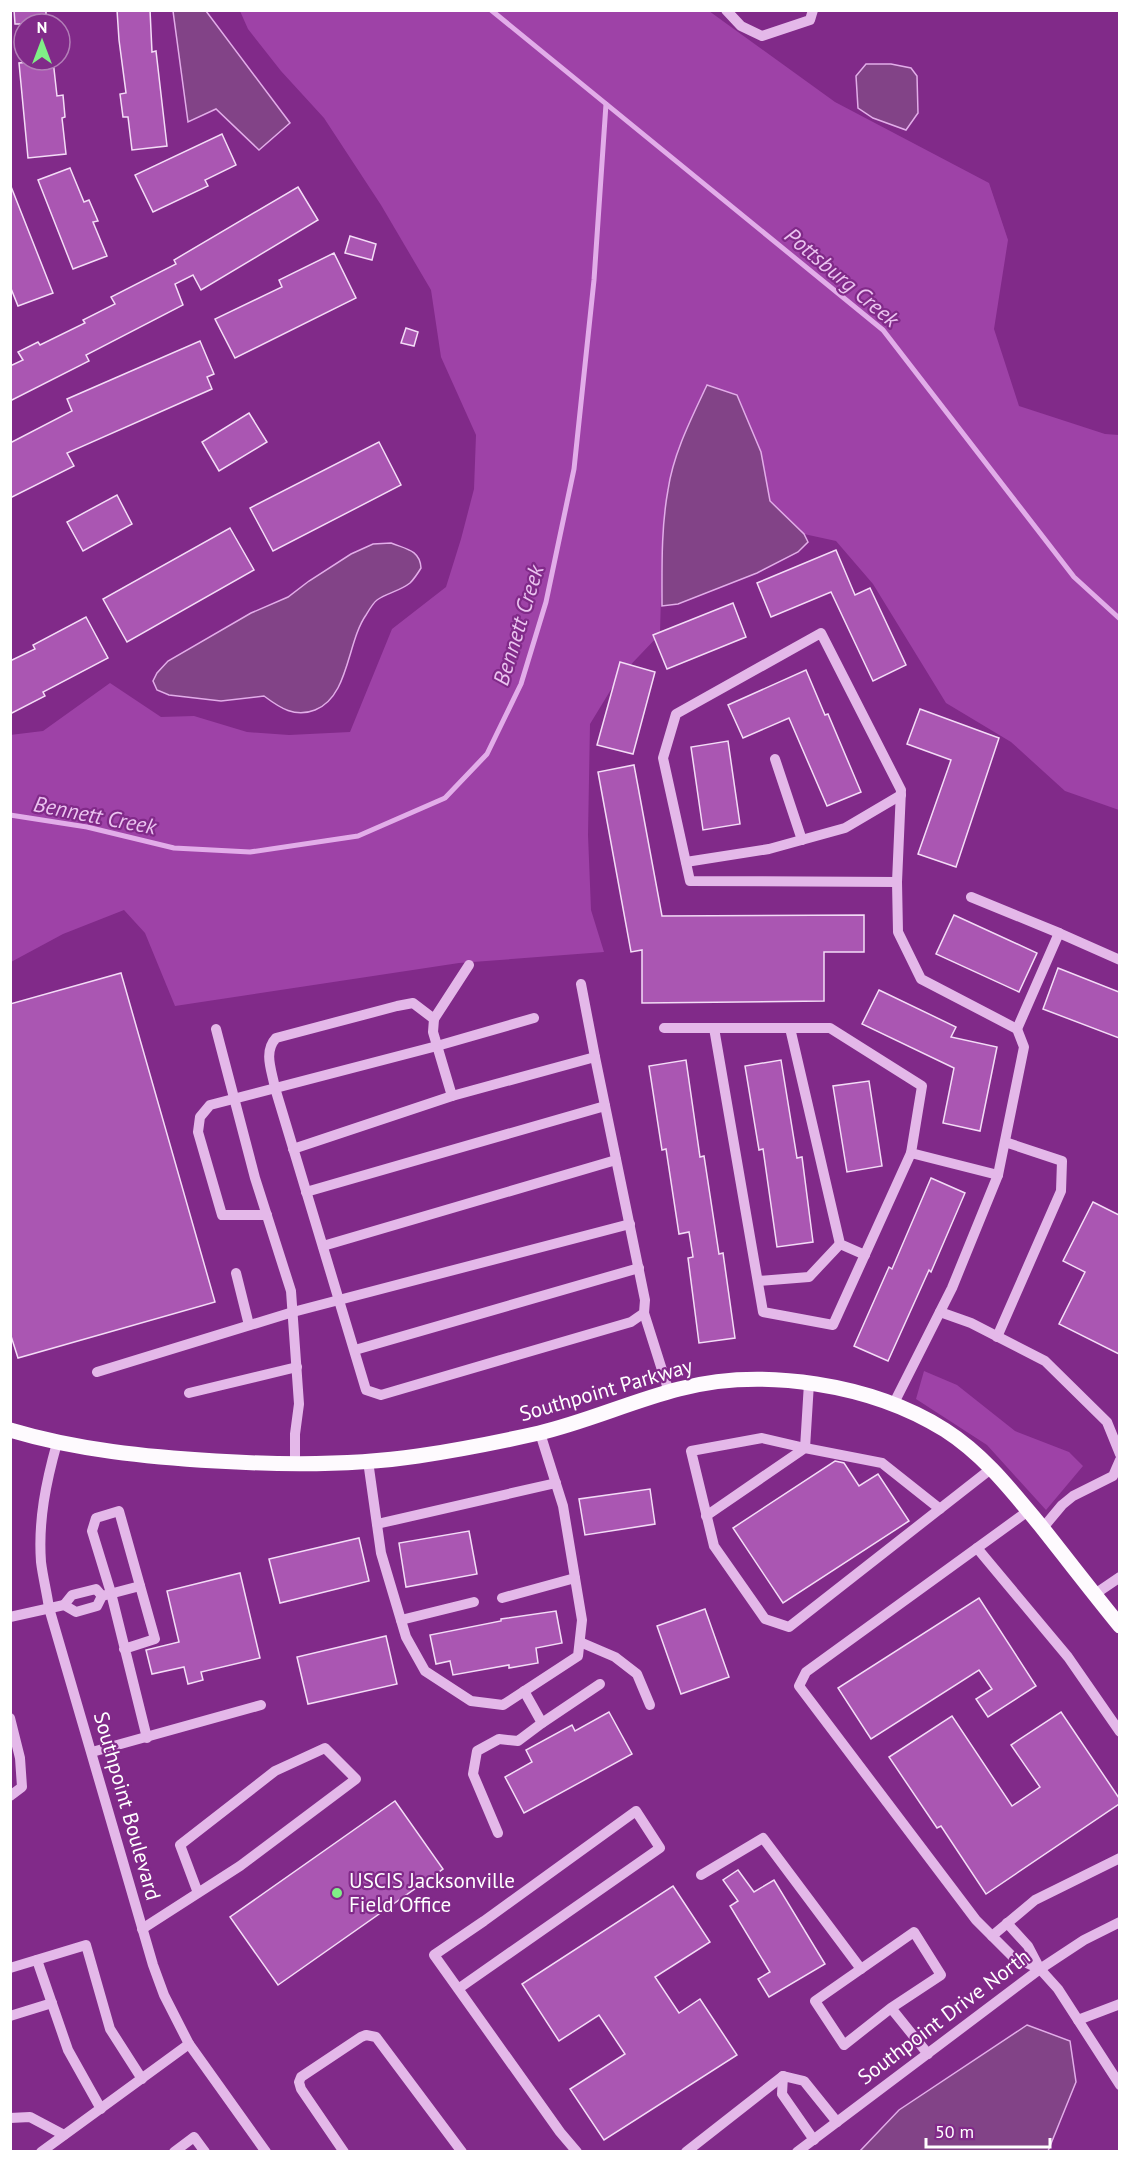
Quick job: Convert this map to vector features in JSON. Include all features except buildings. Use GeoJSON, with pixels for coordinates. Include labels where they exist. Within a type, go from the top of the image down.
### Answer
{"type":"FeatureCollection","features":[{"type":"Feature","properties":{"kind":"main road","name":"Southpoint Parkway"},"geometry":{"type":"LineString","coordinates":[[10,1430],[57,1443],[166,1458],[266,1464],[368,1461],[416,1456],[540,1432],[669,1392],[709,1383],[768,1379],[809,1383],[894,1403],[944,1430],[966,1445],[992,1468],[1119,1626]]}},
{"type":"Feature","properties":{"kind":"street"},"geometry":{"type":"LineString","coordinates":[[726,10],[741,26],[762,36],[812,16]]}},
{"type":"Feature","properties":{"kind":"street"},"geometry":{"type":"LineString","coordinates":[[894,1403],[952,1288],[998,1174],[1024,1047],[1017,1029],[921,980],[898,932],[897,882],[902,790],[821,633],[676,714],[663,758],[690,881],[897,882]]}},
{"type":"Feature","properties":{"kind":"street"},"geometry":{"type":"LineString","coordinates":[[774,759],[802,840]]}},
{"type":"Feature","properties":{"kind":"street"},"geometry":{"type":"LineString","coordinates":[[686,862],[770,849],[845,828],[901,795]]}},
{"type":"Feature","properties":{"kind":"street"},"geometry":{"type":"LineString","coordinates":[[971,897],[1119,960]]}},
{"type":"Feature","properties":{"kind":"street"},"geometry":{"type":"LineString","coordinates":[[1017,1029],[1059,933]]}},
{"type":"Feature","properties":{"kind":"street"},"geometry":{"type":"LineString","coordinates":[[452,1096],[433,1032],[434,1019],[469,964]]}},
{"type":"Feature","properties":{"kind":"street"},"geometry":{"type":"LineString","coordinates":[[581,984],[639,1268],[645,1300],[644,1313],[669,1392]]}},
{"type":"Feature","properties":{"kind":"street"},"geometry":{"type":"LineString","coordinates":[[434,1019],[413,1004],[398,1006],[276,1038],[270,1044],[268,1052],[274,1088],[366,1390],[381,1395],[631,1322],[644,1313]]}},
{"type":"Feature","properties":{"kind":"street"},"geometry":{"type":"LineString","coordinates":[[267,1215],[222,1215],[198,1132],[200,1117],[210,1105],[437,1046],[534,1017]]}},
{"type":"Feature","properties":{"kind":"street"},"geometry":{"type":"LineString","coordinates":[[664,1028],[714,1028],[790,1028],[830,1028],[922,1086],[911,1153],[833,1326],[763,1312],[714,1028]]}},
{"type":"Feature","properties":{"kind":"street"},"geometry":{"type":"LineString","coordinates":[[790,1028],[840,1244]]}},
{"type":"Feature","properties":{"kind":"street"},"geometry":{"type":"LineString","coordinates":[[216,1029],[267,1215],[291,1291],[299,1404],[295,1434],[295,1464]]}},
{"type":"Feature","properties":{"kind":"street"},"geometry":{"type":"LineString","coordinates":[[293,1149],[452,1096],[595,1057]]}},
{"type":"Feature","properties":{"kind":"street"},"geometry":{"type":"LineString","coordinates":[[306,1192],[605,1106]]}},
{"type":"Feature","properties":{"kind":"street"},"geometry":{"type":"LineString","coordinates":[[997,1337],[1060,1191],[1062,1161],[1005,1142]]}},
{"type":"Feature","properties":{"kind":"street"},"geometry":{"type":"LineString","coordinates":[[911,1153],[998,1174]]}},
{"type":"Feature","properties":{"kind":"street"},"geometry":{"type":"LineString","coordinates":[[323,1246],[616,1160]]}},
{"type":"Feature","properties":{"kind":"street"},"geometry":{"type":"LineString","coordinates":[[97,1372],[294,1312],[630,1224]]}},
{"type":"Feature","properties":{"kind":"street"},"geometry":{"type":"LineString","coordinates":[[758,1281],[809,1277],[840,1244]]}},
{"type":"Feature","properties":{"kind":"street"},"geometry":{"type":"LineString","coordinates":[[840,1244],[865,1255]]}},
{"type":"Feature","properties":{"kind":"street"},"geometry":{"type":"LineString","coordinates":[[355,1350],[639,1268]]}},
{"type":"Feature","properties":{"kind":"street"},"geometry":{"type":"LineString","coordinates":[[236,1273],[249,1326]]}},
{"type":"Feature","properties":{"kind":"street"},"geometry":{"type":"LineString","coordinates":[[940,1312],[971,1323],[1045,1361],[1107,1422],[1119,1454]]}},
{"type":"Feature","properties":{"kind":"street"},"geometry":{"type":"LineString","coordinates":[[189,1393],[297,1367]]}},
{"type":"Feature","properties":{"kind":"street"},"geometry":{"type":"LineString","coordinates":[[805,1448],[809,1383]]}},
{"type":"Feature","properties":{"kind":"street"},"geometry":{"type":"LineString","coordinates":[[368,1461],[381,1553],[406,1637],[424,1671],[471,1701],[503,1705],[578,1656],[582,1620],[563,1506],[540,1432]]}},
{"type":"Feature","properties":{"kind":"street"},"geometry":{"type":"LineString","coordinates":[[940,1509],[882,1463],[762,1438],[691,1451],[714,1546],[765,1619],[789,1627],[940,1509],[992,1468]]}},
{"type":"Feature","properties":{"kind":"street","name":"Southpoint Boulevard"},"geometry":{"type":"LineString","coordinates":[[57,1443],[46,1485],[41,1532],[41,1563],[49,1608],[142,1929],[164,1995],[189,2044],[266,2151]]}},
{"type":"Feature","properties":{"kind":"street"},"geometry":{"type":"LineString","coordinates":[[705,1516],[805,1448]]}},
{"type":"Feature","properties":{"kind":"street"},"geometry":{"type":"LineString","coordinates":[[1042,1529],[1062,1504],[1072,1496],[1113,1476],[1119,1460]]}},
{"type":"Feature","properties":{"kind":"street"},"geometry":{"type":"LineString","coordinates":[[377,1524],[556,1483]]}},
{"type":"Feature","properties":{"kind":"street"},"geometry":{"type":"LineString","coordinates":[[124,1649],[155,1639],[119,1511],[96,1518],[92,1530],[106,1594],[124,1649],[147,1738]]}},
{"type":"Feature","properties":{"kind":"street"},"geometry":{"type":"LineString","coordinates":[[1028,1511],[806,1672],[799,1686],[976,1920],[1013,1957],[1040,1969]]}},
{"type":"Feature","properties":{"kind":"street"},"geometry":{"type":"LineString","coordinates":[[977,1548],[1068,1657],[1119,1731]]}},
{"type":"Feature","properties":{"kind":"street"},"geometry":{"type":"LineString","coordinates":[[1095,1594],[1119,1577]]}},
{"type":"Feature","properties":{"kind":"street"},"geometry":{"type":"LineString","coordinates":[[502,1598],[575,1578]]}},
{"type":"Feature","properties":{"kind":"street"},"geometry":{"type":"LineString","coordinates":[[10,1617],[64,1605],[72,1595],[96,1589],[106,1594],[140,1586]]}},
{"type":"Feature","properties":{"kind":"street"},"geometry":{"type":"LineString","coordinates":[[64,1605],[76,1612],[97,1606],[106,1594]]}},
{"type":"Feature","properties":{"kind":"street"},"geometry":{"type":"LineString","coordinates":[[401,1620],[474,1602]]}},
{"type":"Feature","properties":{"kind":"street"},"geometry":{"type":"LineString","coordinates":[[579,1642],[615,1657],[637,1674],[650,1706]]}},
{"type":"Feature","properties":{"kind":"street"},"geometry":{"type":"LineString","coordinates":[[498,1833],[473,1774],[477,1751],[500,1739],[518,1740],[600,1684]]}},
{"type":"Feature","properties":{"kind":"street"},"geometry":{"type":"LineString","coordinates":[[524,1691],[542,1723]]}},
{"type":"Feature","properties":{"kind":"street"},"geometry":{"type":"LineString","coordinates":[[92,1752],[261,1705]]}},
{"type":"Feature","properties":{"kind":"street"},"geometry":{"type":"LineString","coordinates":[[10,1718],[20,1758],[22,1787],[10,1796]]}},
{"type":"Feature","properties":{"kind":"street"},"geometry":{"type":"LineString","coordinates":[[142,1929],[198,1893],[240,1866],[356,1779],[325,1748],[275,1771],[180,1845],[198,1893]]}},
{"type":"Feature","properties":{"kind":"street"},"geometry":{"type":"LineString","coordinates":[[458,1989],[660,1848],[636,1811],[434,1955],[458,1989],[560,2132],[577,2151]]}},
{"type":"Feature","properties":{"kind":"street"},"geometry":{"type":"LineString","coordinates":[[701,1875],[763,1838],[861,1969]]}},
{"type":"Feature","properties":{"kind":"street"},"geometry":{"type":"LineString","coordinates":[[992,1936],[1035,1900],[1119,1858]]}},
{"type":"Feature","properties":{"kind":"street","name":"Southpoint Drive North"},"geometry":{"type":"LineString","coordinates":[[797,2151],[1040,1969],[1084,1940],[1119,1922]]}},
{"type":"Feature","properties":{"kind":"street"},"geometry":{"type":"LineString","coordinates":[[1007,1923],[1028,1946],[1040,1969],[1058,1989],[1119,2085]]}},
{"type":"Feature","properties":{"kind":"street"},"geometry":{"type":"LineString","coordinates":[[914,1932],[941,1975],[891,2008],[844,2045],[815,2001],[914,1932]]}},
{"type":"Feature","properties":{"kind":"street"},"geometry":{"type":"LineString","coordinates":[[10,1968],[86,1945],[110,2029],[142,2079]]}},
{"type":"Feature","properties":{"kind":"street"},"geometry":{"type":"LineString","coordinates":[[37,1960],[68,2050],[101,2109]]}},
{"type":"Feature","properties":{"kind":"street"},"geometry":{"type":"LineString","coordinates":[[10,2016],[52,2003]]}},
{"type":"Feature","properties":{"kind":"street"},"geometry":{"type":"LineString","coordinates":[[1078,2020],[1119,2004]]}},
{"type":"Feature","properties":{"kind":"street"},"geometry":{"type":"LineString","coordinates":[[891,2008],[928,2054]]}},
{"type":"Feature","properties":{"kind":"street"},"geometry":{"type":"LineString","coordinates":[[344,2151],[301,2089],[299,2082],[301,2077],[366,2035],[376,2037],[462,2151]]}},
{"type":"Feature","properties":{"kind":"street"},"geometry":{"type":"LineString","coordinates":[[41,2151],[189,2044]]}},
{"type":"Feature","properties":{"kind":"street"},"geometry":{"type":"LineString","coordinates":[[783,2076],[804,2081],[837,2122]]}},
{"type":"Feature","properties":{"kind":"street"},"geometry":{"type":"LineString","coordinates":[[783,2076],[782,2094],[814,2140]]}},
{"type":"Feature","properties":{"kind":"street"},"geometry":{"type":"LineString","coordinates":[[686,2151],[783,2076]]}},
{"type":"Feature","properties":{"kind":"street"},"geometry":{"type":"LineString","coordinates":[[10,2118],[30,2117],[64,2135]]}},
{"type":"Feature","properties":{"kind":"street"},"geometry":{"type":"LineString","coordinates":[[174,2151],[194,2137],[205,2151]]}},
{"type":"Feature","properties":{"kind":"shaded area"},"geometry":{"type":"Polygon","coordinates":[[[173,11],[206,11],[290,123],[259,150],[216,109],[188,122],[173,11]]]}},
{"type":"Feature","properties":{"kind":"shaded area"},"geometry":{"type":"Polygon","coordinates":[[[240,11],[709,11],[835,102],[989,183],[1008,240],[994,329],[1019,406],[1105,434],[1119,435],[1119,810],[1065,791],[1011,742],[946,703],[873,584],[836,541],[804,534],[770,501],[761,452],[707,385],[685,434],[668,488],[662,554],[660,634],[618,678],[590,724],[588,835],[591,910],[604,952],[459,963],[175,1006],[145,933],[124,910],[63,934],[11,962],[10,735],[43,731],[110,683],[161,717],[194,716],[247,732],[289,735],[350,732],[392,629],[446,587],[474,489],[476,435],[441,357],[431,290],[381,205],[324,118],[281,71],[248,29],[240,11]]]}},
{"type":"Feature","properties":{"kind":"shaded area"},"geometry":{"type":"Polygon","coordinates":[[[866,64],[891,64],[911,68],[917,76],[918,113],[906,130],[873,118],[858,108],[856,76],[866,64]]]}},
{"type":"Feature","properties":{"kind":"shaded area"},"geometry":{"type":"Polygon","coordinates":[[[707,385],[737,395],[761,452],[770,501],[804,534],[808,542],[798,552],[757,573],[678,604],[662,606],[663,533],[670,476],[684,436],[707,385]]]}},
{"type":"Feature","properties":{"kind":"shaded area"},"geometry":{"type":"Polygon","coordinates":[[[391,543],[415,554],[421,568],[410,583],[376,601],[371,607],[360,626],[335,693],[315,710],[294,712],[282,708],[264,696],[221,701],[169,695],[157,690],[153,681],[168,661],[251,613],[288,597],[351,554],[373,544],[391,543]]]}},
{"type":"Feature","properties":{"kind":"shaded area"},"geometry":{"type":"Polygon","coordinates":[[[924,1371],[957,1385],[1015,1431],[1069,1452],[1083,1466],[1046,1510],[987,1445],[916,1399],[924,1371]]]}},
{"type":"Feature","properties":{"kind":"shaded area"},"geometry":{"type":"Polygon","coordinates":[[[1027,2025],[1070,2041],[1076,2082],[1048,2151],[860,2151],[899,2110],[1027,2025]]]}},
{"type":"Feature","properties":{"kind":"waterway","name":"Pottsburg Creek"},"geometry":{"type":"LineString","coordinates":[[491,10],[883,330],[1074,577],[1120,619]]}},
{"type":"Feature","properties":{"kind":"waterway","name":"Bennett Creek"},"geometry":{"type":"LineString","coordinates":[[10,815],[87,827],[174,848],[250,852],[358,836],[445,798],[487,754],[521,684],[546,602],[574,469],[594,280],[606,104]]}},
{"type":"Feature","properties":{"kind":"place","name":"USCIS Jacksonville Field Office"},"geometry":{"type":"Point","coordinates":[337,1893]}}]}
